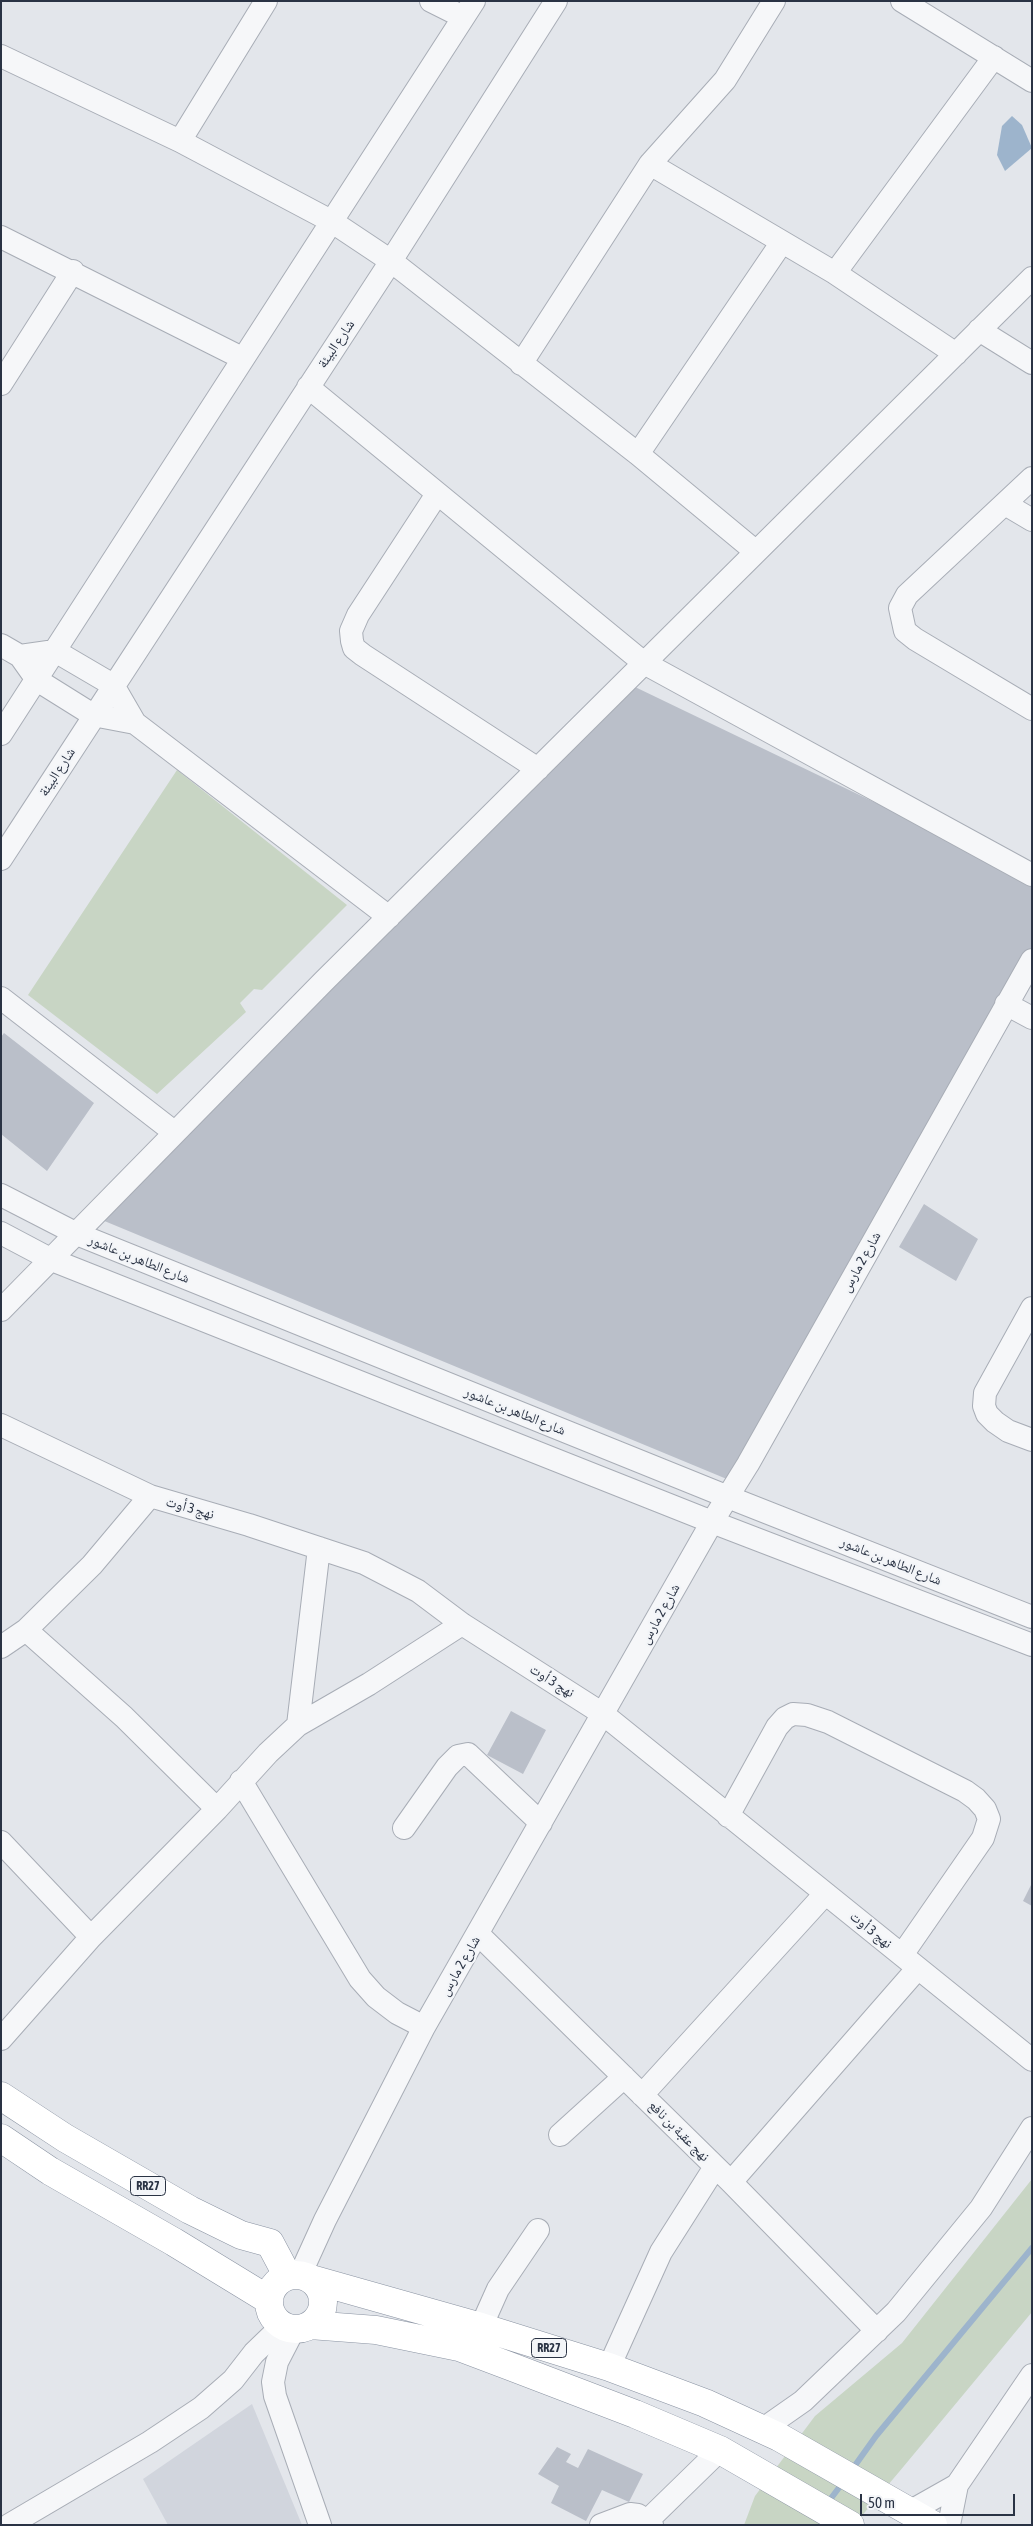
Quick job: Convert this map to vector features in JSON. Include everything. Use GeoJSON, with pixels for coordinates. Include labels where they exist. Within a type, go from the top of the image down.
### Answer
{"type":"FeatureCollection","features":[{"type":"Feature","properties":{"kind":"highway","name":"RR27"},"geometry":{"type":"LineString","coordinates":[[1,2096],[65,2138],[190,2210],[241,2235],[270,2244],[300,2276],[320,2288],[323,2306],[319,2317],[286,2319]]}},
{"type":"Feature","properties":{"kind":"highway","name":"RR27"},"geometry":{"type":"LineString","coordinates":[[1,2138],[50,2171],[174,2242],[286,2319],[376,2330],[459,2347],[635,2414],[720,2450],[850,2525]]}},
{"type":"Feature","properties":{"kind":"highway","name":"RR27"},"geometry":{"type":"LineString","coordinates":[[300,2276],[481,2326],[608,2367],[705,2403],[771,2433],[914,2513]]}},
{"type":"Feature","properties":{"kind":"highway"},"geometry":{"type":"LineString","coordinates":[[286,2319],[275,2285],[300,2276]]}},
{"type":"Feature","properties":{"kind":"street"},"geometry":{"type":"LineString","coordinates":[[180,141],[266,1]]}},
{"type":"Feature","properties":{"kind":"street"},"geometry":{"type":"LineString","coordinates":[[1,734],[330,221],[469,9],[430,1]]}},
{"type":"Feature","properties":{"kind":"street","name":"شارع البيئة"},"geometry":{"type":"LineString","coordinates":[[1,859],[93,715],[391,261],[556,1]]}},
{"type":"Feature","properties":{"kind":"street"},"geometry":{"type":"LineString","coordinates":[[522,364],[650,164],[724,80],[740,59],[774,1]]}},
{"type":"Feature","properties":{"kind":"street"},"geometry":{"type":"LineString","coordinates":[[902,1],[1032,81]]}},
{"type":"Feature","properties":{"kind":"street"},"geometry":{"type":"LineString","coordinates":[[1,56],[180,141],[330,221],[391,261],[638,454],[755,551]]}},
{"type":"Feature","properties":{"kind":"street"},"geometry":{"type":"LineString","coordinates":[[835,273],[994,57]]}},
{"type":"Feature","properties":{"kind":"street"},"geometry":{"type":"LineString","coordinates":[[650,164],[835,273],[956,354]]}},
{"type":"Feature","properties":{"kind":"street"},"geometry":{"type":"LineString","coordinates":[[1,237],[73,271],[242,358]]}},
{"type":"Feature","properties":{"kind":"street"},"geometry":{"type":"LineString","coordinates":[[638,454],[782,242]]}},
{"type":"Feature","properties":{"kind":"street"},"geometry":{"type":"LineString","coordinates":[[1,384],[73,271]]}},
{"type":"Feature","properties":{"kind":"street"},"geometry":{"type":"LineString","coordinates":[[1,1310],[52,1260],[174,1132],[702,607],[755,551],[858,453],[1032,278]]}},
{"type":"Feature","properties":{"kind":"street"},"geometry":{"type":"LineString","coordinates":[[979,330],[1032,363]]}},
{"type":"Feature","properties":{"kind":"street"},"geometry":{"type":"LineString","coordinates":[[308,387],[644,663],[1032,875]]}},
{"type":"Feature","properties":{"kind":"street"},"geometry":{"type":"LineString","coordinates":[[1032,478],[907,594],[900,608],[900,620],[905,630],[915,640],[1032,709]]}},
{"type":"Feature","properties":{"kind":"street"},"geometry":{"type":"LineString","coordinates":[[436,494],[358,615],[351,631],[354,648],[538,769]]}},
{"type":"Feature","properties":{"kind":"street"},"geometry":{"type":"LineString","coordinates":[[1005,504],[1032,520]]}},
{"type":"Feature","properties":{"kind":"street"},"geometry":{"type":"LineString","coordinates":[[10,650],[55,651],[113,685],[135,722],[389,917]]}},
{"type":"Feature","properties":{"kind":"street"},"geometry":{"type":"LineString","coordinates":[[10,650],[37,680],[93,715],[135,722]]}},
{"type":"Feature","properties":{"kind":"street","name":"شارع 2 مارس"},"geometry":{"type":"LineString","coordinates":[[300,2276],[325,2220],[424,2026],[728,1497],[1032,960]]}},
{"type":"Feature","properties":{"kind":"street"},"geometry":{"type":"LineString","coordinates":[[1,998],[174,1132]]}},
{"type":"Feature","properties":{"kind":"street"},"geometry":{"type":"LineString","coordinates":[[1006,1004],[1032,1018]]}},
{"type":"Feature","properties":{"kind":"street","name":"شارع الطاهر بن عاشور"},"geometry":{"type":"LineString","coordinates":[[1,1196],[77,1234],[728,1497],[1032,1617]]}},
{"type":"Feature","properties":{"kind":"street","name":"شارع الطاهر بن عاشور"},"geometry":{"type":"LineString","coordinates":[[1,1233],[52,1260],[712,1522],[1032,1645]]}},
{"type":"Feature","properties":{"kind":"street"},"geometry":{"type":"LineString","coordinates":[[1032,1308],[985,1393],[984,1406],[987,1414],[995,1422],[1008,1431],[1032,1440]]}},
{"type":"Feature","properties":{"kind":"street","name":"نهج 3 أوت"},"geometry":{"type":"LineString","coordinates":[[1,1425],[150,1496],[319,1548],[394,1577],[418,1591],[462,1624],[603,1714],[1032,2060]]}},
{"type":"Feature","properties":{"kind":"street"},"geometry":{"type":"LineString","coordinates":[[1,1647],[26,1630],[92,1565],[150,1496]]}},
{"type":"Feature","properties":{"kind":"street"},"geometry":{"type":"LineString","coordinates":[[298,1725],[319,1548]]}},
{"type":"Feature","properties":{"kind":"street"},"geometry":{"type":"LineString","coordinates":[[1,2039],[91,1937],[298,1725],[369,1684],[462,1624]]}},
{"type":"Feature","properties":{"kind":"street"},"geometry":{"type":"LineString","coordinates":[[26,1630],[124,1717],[217,1809]]}},
{"type":"Feature","properties":{"kind":"street"},"geometry":{"type":"LineString","coordinates":[[728,1816],[777,1727],[784,1718],[793,1714],[807,1715],[828,1722],[965,1791],[985,1809],[989,1819],[983,1838],[910,1961],[731,2182]]}},
{"type":"Feature","properties":{"kind":"street"},"geometry":{"type":"LineString","coordinates":[[404,1828],[447,1767],[458,1756],[468,1754],[541,1823]]}},
{"type":"Feature","properties":{"kind":"street"},"geometry":{"type":"LineString","coordinates":[[241,1782],[360,1979],[376,1997],[390,2008],[424,2026]]}},
{"type":"Feature","properties":{"kind":"street"},"geometry":{"type":"LineString","coordinates":[[1,1842],[91,1937]]}},
{"type":"Feature","properties":{"kind":"street"},"geometry":{"type":"LineString","coordinates":[[642,2095],[825,1894]]}},
{"type":"Feature","properties":{"kind":"street","name":"نهج عقبة بن نافع"},"geometry":{"type":"LineString","coordinates":[[478,1934],[731,2182],[877,2332]]}},
{"type":"Feature","properties":{"kind":"street"},"geometry":{"type":"LineString","coordinates":[[560,2135],[624,2077]]}},
{"type":"Feature","properties":{"kind":"street"},"geometry":{"type":"LineString","coordinates":[[771,2433],[896,2312],[981,2208],[1032,2128]]}},
{"type":"Feature","properties":{"kind":"street"},"geometry":{"type":"LineString","coordinates":[[608,2367],[661,2252],[714,2167]]}},
{"type":"Feature","properties":{"kind":"street"},"geometry":{"type":"LineString","coordinates":[[481,2326],[498,2289],[538,2230]]}},
{"type":"Feature","properties":{"kind":"street"},"geometry":{"type":"LineString","coordinates":[[9,2525],[133,2452],[201,2408],[233,2380],[254,2353],[286,2319]]}},
{"type":"Feature","properties":{"kind":"street"},"geometry":{"type":"LineString","coordinates":[[286,2319],[273,2382],[275,2396],[320,2525]]}},
{"type":"Feature","properties":{"kind":"street"},"geometry":{"type":"LineString","coordinates":[[914,2513],[957,2484],[1032,2375]]}},
{"type":"Feature","properties":{"kind":"street"},"geometry":{"type":"LineString","coordinates":[[601,2525],[630,2514],[648,2523],[720,2450]]}},
{"type":"Feature","properties":{"kind":"street"},"geometry":{"type":"LineString","coordinates":[[950,2525],[957,2484]]}},
{"type":"Feature","properties":{"kind":"shaded area"},"geometry":{"type":"Polygon","coordinates":[[[252,2404],[302,2525],[168,2525],[143,2479],[252,2404]]]}},
{"type":"Feature","properties":{"kind":"green space"},"geometry":{"type":"Polygon","coordinates":[[[177,770],[347,905],[262,990],[254,989],[240,1003],[246,1012],[157,1094],[28,995],[177,770]]]}},
{"type":"Feature","properties":{"kind":"green space"},"geometry":{"type":"Polygon","coordinates":[[[1032,2179],[1032,2312],[899,2472],[854,2525],[744,2525],[755,2496],[815,2416],[902,2343],[1032,2179]]]}},
{"type":"Feature","properties":{"kind":"water"},"geometry":{"type":"Polygon","coordinates":[[[1012,116],[1022,125],[1032,148],[1005,171],[997,155],[1002,126],[1012,116]]]}},
{"type":"Feature","properties":{"kind":"building"},"geometry":{"type":"Polygon","coordinates":[[[633,686],[1032,878],[1032,958],[734,1482],[102,1220],[633,686]]]}},
{"type":"Feature","properties":{"kind":"building"},"geometry":{"type":"Polygon","coordinates":[[[4,1033],[94,1103],[47,1171],[1,1134],[1,1037],[4,1033]]]}},
{"type":"Feature","properties":{"kind":"building"},"geometry":{"type":"Polygon","coordinates":[[[924,1204],[978,1239],[956,1281],[899,1247],[924,1204]]]}},
{"type":"Feature","properties":{"kind":"building"},"geometry":{"type":"Polygon","coordinates":[[[511,1711],[546,1730],[523,1774],[487,1755],[511,1711]]]}},
{"type":"Feature","properties":{"kind":"building"},"geometry":{"type":"Polygon","coordinates":[[[1032,1883],[1032,1906],[1023,1901],[1032,1883]]]}},
{"type":"Feature","properties":{"kind":"building"},"geometry":{"type":"Polygon","coordinates":[[[557,2447],[571,2454],[566,2462],[578,2468],[588,2449],[643,2474],[629,2502],[602,2490],[586,2521],[551,2503],[559,2486],[538,2474],[557,2447]]]}},
{"type":"Feature","properties":{"kind":"waterway"},"geometry":{"type":"LineString","coordinates":[[851,2471],[876,2436],[1032,2248]]}},
{"type":"Feature","properties":{"kind":"waterway"},"geometry":{"type":"LineString","coordinates":[[826,2505],[844,2481]]}}]}
